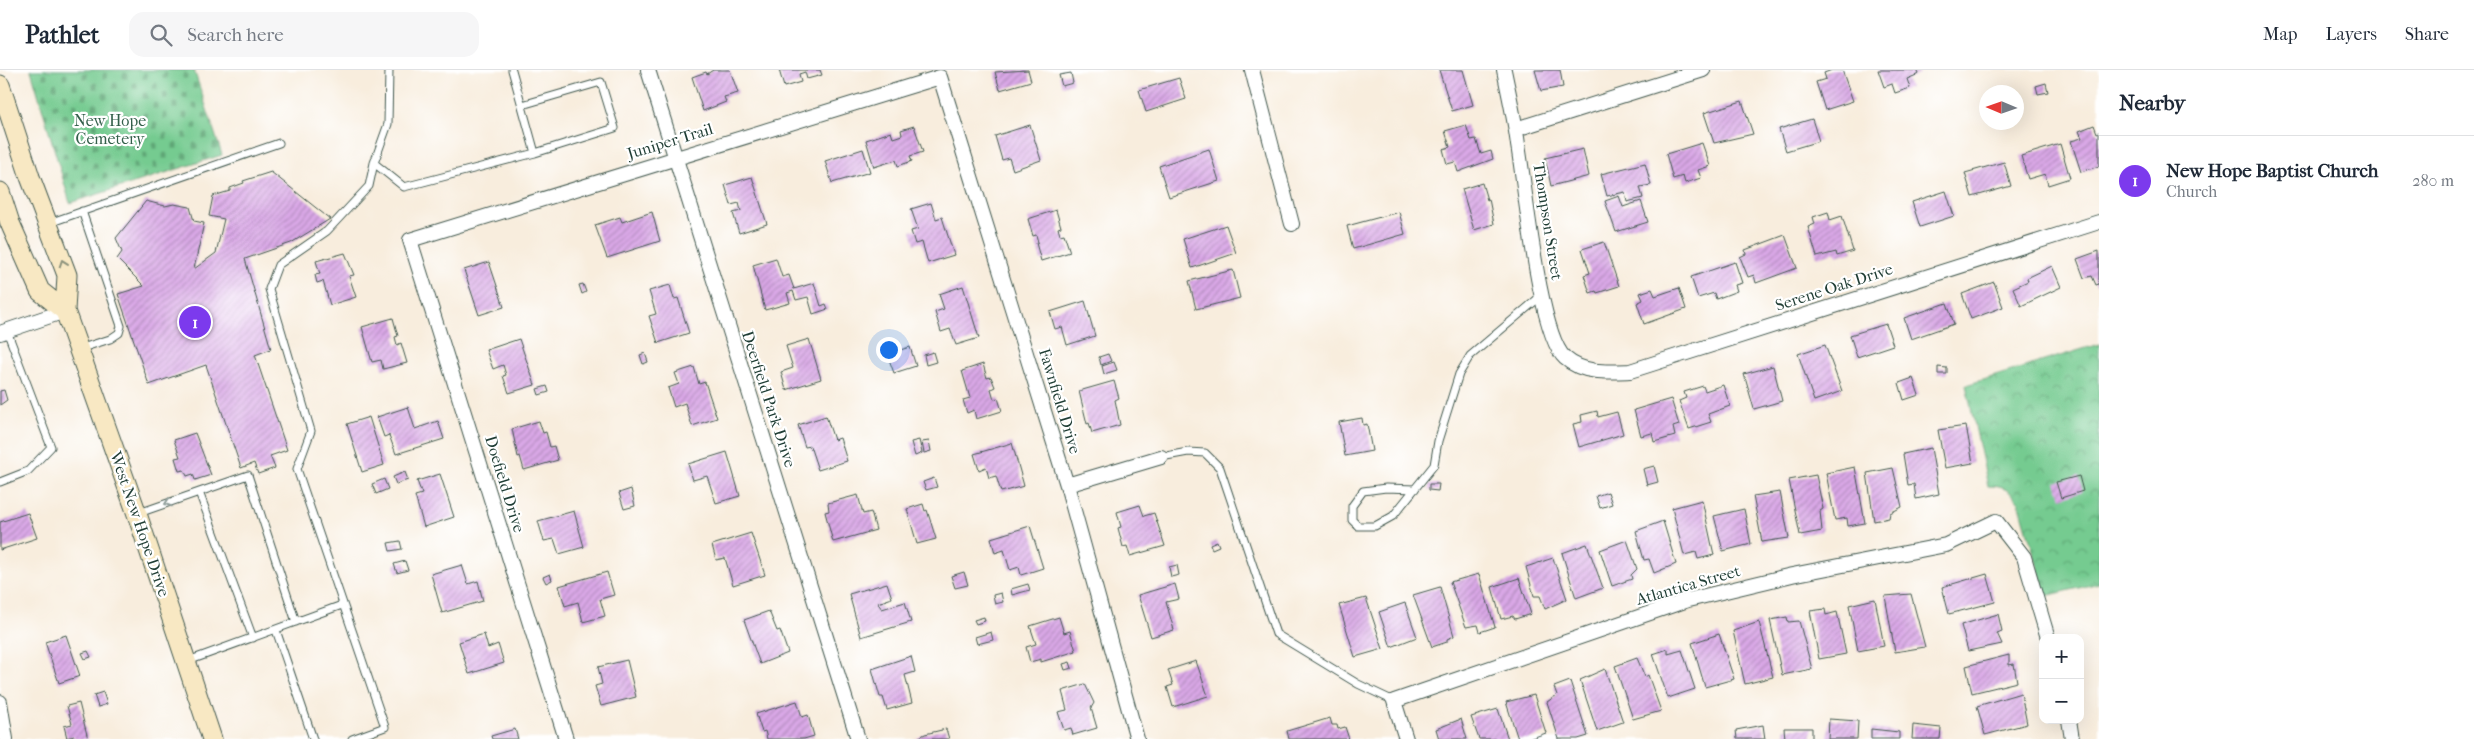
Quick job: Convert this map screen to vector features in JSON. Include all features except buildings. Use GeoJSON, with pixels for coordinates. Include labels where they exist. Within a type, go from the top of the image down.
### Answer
{"type":"FeatureCollection","features":[{"type":"Feature","properties":{"kind":"main road","name":"West New Hope Drive"},"geometry":{"type":"LineString","coordinates":[[0,85],[30,177],[49,223],[67,275],[64,311],[137,514],[212,739]]}},
{"type":"Feature","properties":{"kind":"main road","name":"West New Hope Drive"},"geometry":{"type":"LineString","coordinates":[[0,192],[5,225],[40,291],[64,311]]}},
{"type":"Feature","properties":{"kind":"street","name":"Deerfield Park Drive"},"geometry":{"type":"LineString","coordinates":[[648,70],[858,739]]}},
{"type":"Feature","properties":{"kind":"street"},"geometry":{"type":"LineString","coordinates":[[1252,70],[1292,224]]}},
{"type":"Feature","properties":{"kind":"street","name":"Thompson Street"},"geometry":{"type":"LineString","coordinates":[[1504,70],[1516,129],[1541,296],[1556,346],[1565,358],[1579,366]]}},
{"type":"Feature","properties":{"kind":"street"},"geometry":{"type":"LineString","coordinates":[[1516,129],[1703,70]]}},
{"type":"Feature","properties":{"kind":"street","name":"Juniper Trail"},"geometry":{"type":"LineString","coordinates":[[410,240],[940,76]]}},
{"type":"Feature","properties":{"kind":"street","name":"Fawnfield Drive"},"geometry":{"type":"LineString","coordinates":[[940,76],[1067,485],[1136,739]]}},
{"type":"Feature","properties":{"kind":"street","name":"Serene Oak Drive"},"geometry":{"type":"LineString","coordinates":[[1579,366],[1602,372],[1630,371],[2099,222]]}},
{"type":"Feature","properties":{"kind":"street","name":"Doefield Drive"},"geometry":{"type":"LineString","coordinates":[[410,240],[566,739]]}},
{"type":"Feature","properties":{"kind":"street"},"geometry":{"type":"LineString","coordinates":[[3,332],[64,311]]}},
{"type":"Feature","properties":{"kind":"street"},"geometry":{"type":"LineString","coordinates":[[1067,485],[1161,457]]}},
{"type":"Feature","properties":{"kind":"street","name":"Atlantica Street"},"geometry":{"type":"LineString","coordinates":[[1394,701],[1688,600],[1792,574],[1946,545],[1996,521],[2024,557],[2047,634]]}},
{"type":"Feature","properties":{"kind":"street"},"geometry":{"type":"LineString","coordinates":[[1394,701],[1406,739]]}},
{"type":"Feature","properties":{"kind":"street"},"geometry":{"type":"LineString","coordinates":[[0,702],[6,739]]}},
{"type":"Feature","properties":{"kind":"street"},"geometry":{"type":"LineString","coordinates":[[2070,724],[2072,739]]}},
{"type":"Feature","properties":{"kind":"lane"},"geometry":{"type":"LineString","coordinates":[[352,739],[385,727],[342,606],[297,469],[310,431],[269,289],[278,265],[327,231],[368,186],[388,124],[389,70]]}},
{"type":"Feature","properties":{"kind":"lane"},"geometry":{"type":"LineString","coordinates":[[512,70],[535,153]]}},
{"type":"Feature","properties":{"kind":"lane"},"geometry":{"type":"LineString","coordinates":[[374,163],[404,187],[535,153],[615,128],[601,82],[522,105]]}},
{"type":"Feature","properties":{"kind":"lane"},"geometry":{"type":"LineString","coordinates":[[49,223],[279,144]]}},
{"type":"Feature","properties":{"kind":"lane"},"geometry":{"type":"LineString","coordinates":[[79,349],[110,339],[119,333],[121,326],[82,211]]}},
{"type":"Feature","properties":{"kind":"lane"},"geometry":{"type":"LineString","coordinates":[[1415,489],[1386,488],[1363,491],[1352,506],[1352,520],[1358,526],[1375,526],[1393,516],[1415,489],[1434,465],[1438,441],[1450,398],[1459,374],[1466,362],[1490,338],[1541,296]]}},
{"type":"Feature","properties":{"kind":"lane"},"geometry":{"type":"LineString","coordinates":[[0,482],[28,471],[51,447],[3,332]]}},
{"type":"Feature","properties":{"kind":"lane"},"geometry":{"type":"LineString","coordinates":[[1161,457],[1188,452],[1204,454],[1220,468],[1276,634],[1358,684],[1394,701]]}},
{"type":"Feature","properties":{"kind":"lane"},"geometry":{"type":"LineString","coordinates":[[137,514],[248,475],[296,622]]}},
{"type":"Feature","properties":{"kind":"lane"},"geometry":{"type":"LineString","coordinates":[[199,492],[253,638]]}},
{"type":"Feature","properties":{"kind":"lane"},"geometry":{"type":"LineString","coordinates":[[185,662],[342,606]]}},
{"type":"Feature","properties":{"kind":"lane"},"geometry":{"type":"LineString","coordinates":[[276,630],[313,739]]}},
{"type":"Feature","properties":{"kind":"green space","name":"New Hope Cemetery"},"geometry":{"type":"Polygon","coordinates":[[[31,70],[194,70],[222,155],[70,203],[31,70]]]}},
{"type":"Feature","properties":{"kind":"green space"},"geometry":{"type":"Polygon","coordinates":[[[2099,344],[2099,583],[2046,596],[2019,502],[2006,490],[1988,486],[1966,385],[2099,344]]]}},
{"type":"Feature","properties":{"kind":"place","name":"New Hope Baptist Church"},"geometry":{"type":"Point","coordinates":[195,322]}}]}
